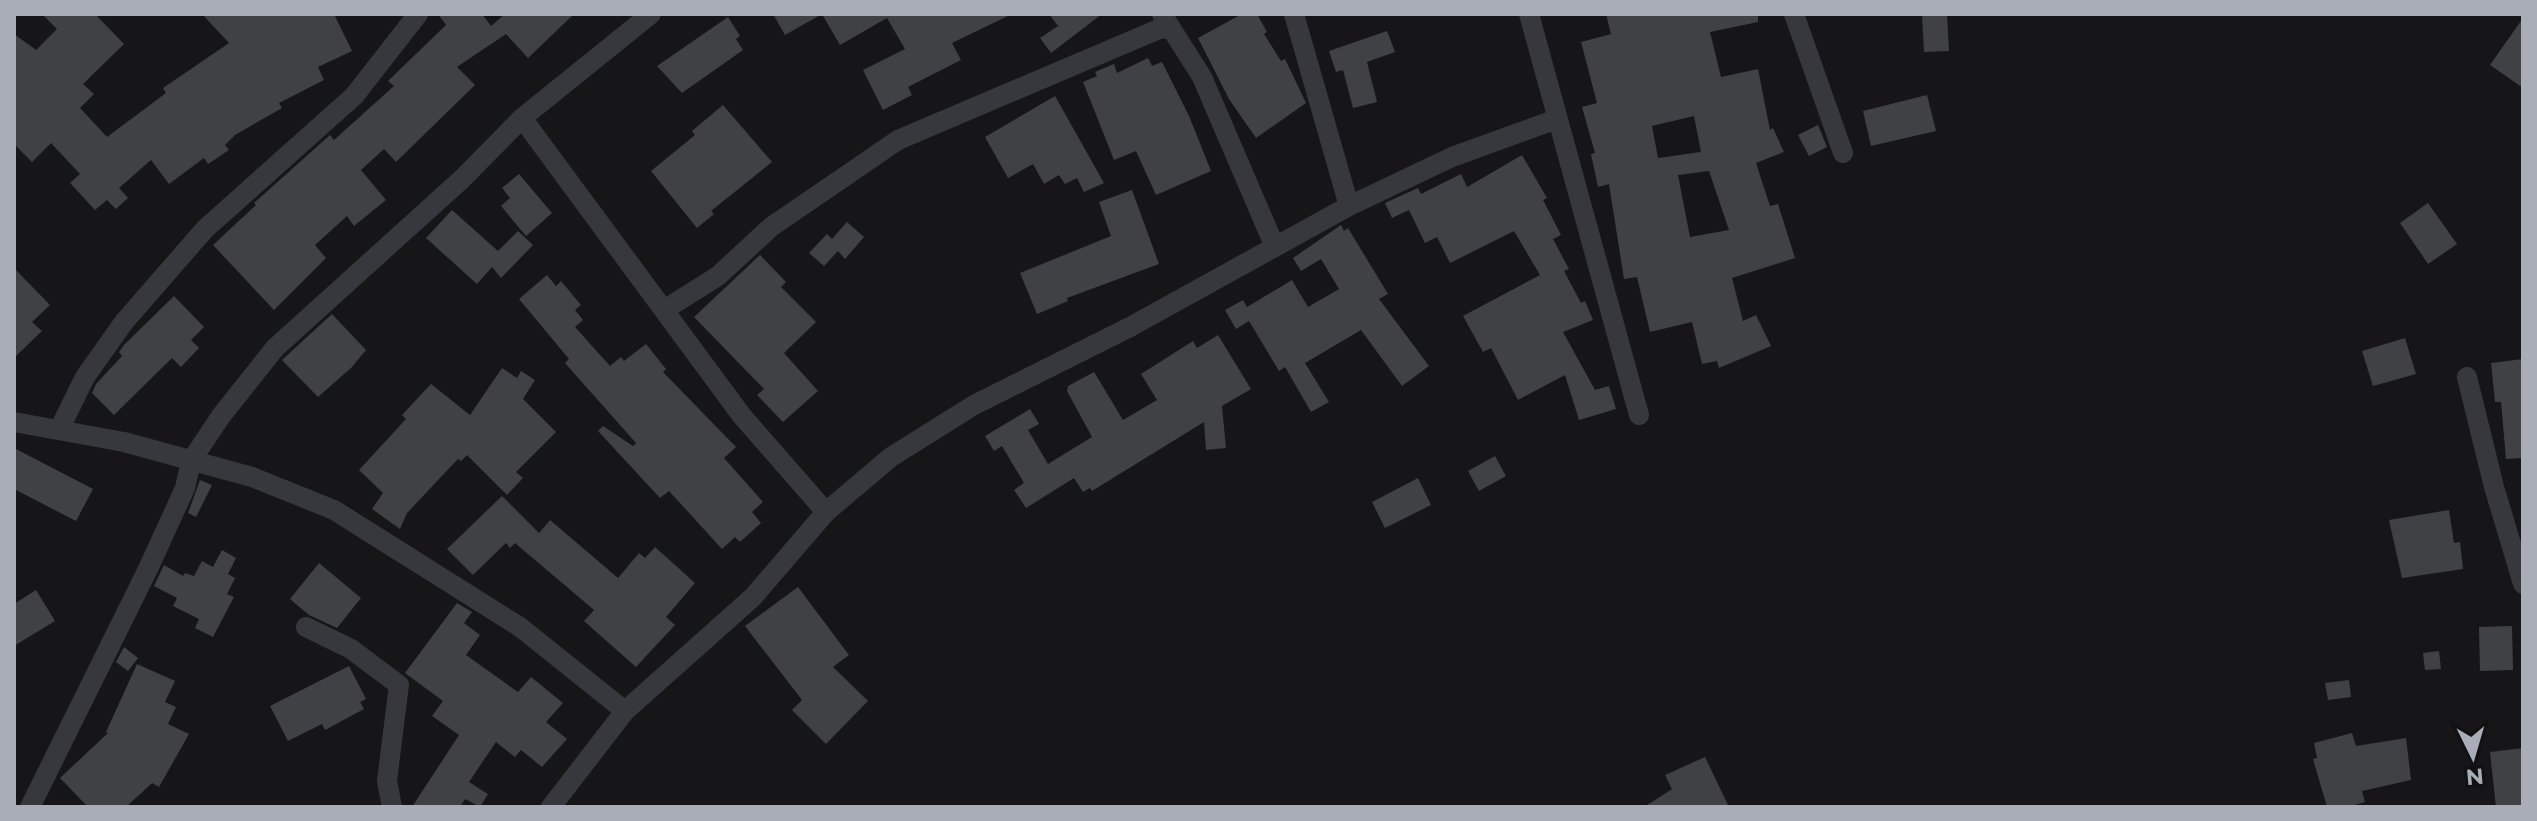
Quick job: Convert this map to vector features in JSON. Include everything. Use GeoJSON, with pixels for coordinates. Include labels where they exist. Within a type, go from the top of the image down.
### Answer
{"type":"FeatureCollection","features":[{"type":"Feature","properties":{"kind":"street"},"geometry":{"type":"LineString","coordinates":[[59,430],[85,377],[124,322],[154,287],[205,229],[354,96],[418,14]]}},
{"type":"Feature","properties":{"kind":"street"},"geometry":{"type":"LineString","coordinates":[[30,807],[148,569],[185,488],[191,461],[275,348],[462,179],[522,118],[651,14]]}},
{"type":"Feature","properties":{"kind":"street"},"geometry":{"type":"LineString","coordinates":[[1294,14],[1349,206]]}},
{"type":"Feature","properties":{"kind":"street"},"geometry":{"type":"LineString","coordinates":[[1529,14],[1639,415]]}},
{"type":"Feature","properties":{"kind":"street"},"geometry":{"type":"LineString","coordinates":[[1794,14],[1843,153]]}},
{"type":"Feature","properties":{"kind":"street"},"geometry":{"type":"LineString","coordinates":[[664,310],[718,276],[771,227],[898,140],[1159,29],[1166,21],[1202,77],[1275,247]]}},
{"type":"Feature","properties":{"kind":"street"},"geometry":{"type":"LineString","coordinates":[[522,118],[742,416],[826,512]]}},
{"type":"Feature","properties":{"kind":"street"},"geometry":{"type":"LineString","coordinates":[[551,807],[625,711],[753,597],[826,512],[891,457],[974,405],[1130,327],[1349,206],[1452,157],[1557,119]]}},
{"type":"Feature","properties":{"kind":"street"},"geometry":{"type":"LineString","coordinates":[[2467,377],[2494,487],[2519,551],[2523,584]]}},
{"type":"Feature","properties":{"kind":"street"},"geometry":{"type":"LineString","coordinates":[[14,422],[124,442],[252,477],[334,510],[520,627],[625,711]]}},
{"type":"Feature","properties":{"kind":"street"},"geometry":{"type":"LineString","coordinates":[[306,627],[351,649],[399,685],[387,781],[392,807]]}},
{"type":"Feature","properties":{"kind":"building"},"geometry":{"type":"Polygon","coordinates":[[[42,14],[95,14],[124,44],[83,84],[94,94],[80,108],[107,137],[166,93],[163,88],[229,43],[202,14],[334,14],[352,51],[318,67],[324,80],[279,103],[282,108],[235,135],[225,145],[229,150],[208,164],[204,158],[169,184],[151,160],[119,188],[128,198],[116,209],[107,200],[95,210],[70,183],[80,174],[51,143],[32,162],[14,144],[14,34],[36,50],[57,29],[42,14]]]}},
{"type":"Feature","properties":{"kind":"building"},"geometry":{"type":"Polygon","coordinates":[[[438,14],[482,14],[491,26],[505,14],[574,14],[528,58],[506,34],[457,67],[475,85],[396,162],[384,149],[361,170],[386,200],[354,226],[347,216],[315,245],[326,258],[274,310],[213,245],[256,205],[254,203],[330,135],[334,140],[394,86],[388,81],[446,25],[438,14]]]}},
{"type":"Feature","properties":{"kind":"building"},"geometry":{"type":"Polygon","coordinates":[[[773,14],[822,14],[785,35],[773,14]]]}},
{"type":"Feature","properties":{"kind":"building"},"geometry":{"type":"Polygon","coordinates":[[[822,14],[1012,14],[952,43],[961,60],[908,87],[912,95],[883,110],[863,70],[905,49],[887,18],[840,45],[822,14]]]}},
{"type":"Feature","properties":{"kind":"building"},"geometry":{"type":"Polygon","coordinates":[[[1049,14],[1102,14],[1051,53],[1040,38],[1058,26],[1049,14]]]}},
{"type":"Feature","properties":{"kind":"building"},"geometry":{"type":"Polygon","coordinates":[[[1242,14],[1257,14],[1267,32],[1264,34],[1281,61],[1285,59],[1306,103],[1256,138],[1229,99],[1198,38],[1242,14]]]}},
{"type":"Feature","properties":{"kind":"building"},"geometry":{"type":"Polygon","coordinates":[[[1606,14],[1758,14],[1758,22],[1710,32],[1721,77],[1758,69],[1770,130],[1773,128],[1784,152],[1756,163],[1770,206],[1778,204],[1795,258],[1732,278],[1743,321],[1756,315],[1771,346],[1719,368],[1717,361],[1702,364],[1692,322],[1650,332],[1637,277],[1624,279],[1609,184],[1598,187],[1591,154],[1595,153],[1582,107],[1597,103],[1581,42],[1611,34],[1606,14]],[[1694,116],[1652,126],[1658,158],[1701,152],[1694,116]],[[1709,171],[1678,175],[1690,237],[1729,230],[1709,171]]]}},
{"type":"Feature","properties":{"kind":"building"},"geometry":{"type":"Polygon","coordinates":[[[1922,14],[1947,14],[1949,51],[1924,52],[1922,14]]]}},
{"type":"Feature","properties":{"kind":"building"},"geometry":{"type":"Polygon","coordinates":[[[728,17],[740,36],[736,39],[743,50],[682,93],[657,66],[728,17]]]}},
{"type":"Feature","properties":{"kind":"building"},"geometry":{"type":"Polygon","coordinates":[[[2523,18],[2523,88],[2490,65],[2523,18]]]}},
{"type":"Feature","properties":{"kind":"building"},"geometry":{"type":"Polygon","coordinates":[[[1387,31],[1395,52],[1367,62],[1377,102],[1353,108],[1343,70],[1336,72],[1329,51],[1387,31]]]}},
{"type":"Feature","properties":{"kind":"building"},"geometry":{"type":"Polygon","coordinates":[[[1148,58],[1152,66],[1162,62],[1189,116],[1211,171],[1156,195],[1136,151],[1114,160],[1083,82],[1097,76],[1095,72],[1114,64],[1117,73],[1148,58]]]}},
{"type":"Feature","properties":{"kind":"building"},"geometry":{"type":"Polygon","coordinates":[[[1927,95],[1936,131],[1871,146],[1863,111],[1927,95]]]}},
{"type":"Feature","properties":{"kind":"building"},"geometry":{"type":"Polygon","coordinates":[[[1055,96],[1104,183],[1084,192],[1077,178],[1065,184],[1059,175],[1044,184],[1033,164],[1008,178],[985,137],[1055,96]]]}},
{"type":"Feature","properties":{"kind":"building"},"geometry":{"type":"Polygon","coordinates":[[[723,105],[772,162],[711,211],[714,214],[697,228],[651,171],[695,135],[692,131],[723,105]]]}},
{"type":"Feature","properties":{"kind":"building"},"geometry":{"type":"Polygon","coordinates":[[[1818,125],[1827,147],[1809,156],[1798,135],[1818,125]]]}},
{"type":"Feature","properties":{"kind":"building"},"geometry":{"type":"Polygon","coordinates":[[[1522,155],[1547,198],[1543,200],[1561,235],[1553,239],[1569,269],[1564,271],[1581,303],[1585,301],[1593,320],[1563,332],[1595,390],[1609,386],[1616,409],[1579,420],[1565,375],[1518,400],[1491,348],[1483,352],[1463,316],[1540,275],[1514,231],[1450,263],[1437,237],[1425,243],[1409,210],[1392,218],[1385,203],[1418,188],[1421,194],[1461,174],[1467,187],[1522,155]]]}},
{"type":"Feature","properties":{"kind":"building"},"geometry":{"type":"Polygon","coordinates":[[[519,174],[552,213],[526,236],[501,206],[510,198],[502,188],[519,174]]]}},
{"type":"Feature","properties":{"kind":"building"},"geometry":{"type":"Polygon","coordinates":[[[1132,190],[1159,264],[1067,298],[1068,301],[1037,314],[1020,273],[1111,236],[1099,202],[1132,190]]]}},
{"type":"Feature","properties":{"kind":"building"},"geometry":{"type":"Polygon","coordinates":[[[2428,203],[2457,244],[2428,264],[2400,223],[2428,203]]]}},
{"type":"Feature","properties":{"kind":"building"},"geometry":{"type":"Polygon","coordinates":[[[452,210],[498,251],[518,231],[533,245],[501,278],[492,267],[477,284],[426,238],[452,210]]]}},
{"type":"Feature","properties":{"kind":"building"},"geometry":{"type":"Polygon","coordinates":[[[847,222],[864,237],[845,259],[838,251],[824,266],[809,253],[827,234],[832,239],[847,222]]]}},
{"type":"Feature","properties":{"kind":"building"},"geometry":{"type":"Polygon","coordinates":[[[1341,225],[1344,231],[1348,228],[1388,294],[1379,299],[1429,366],[1402,386],[1361,330],[1305,363],[1329,402],[1311,412],[1285,367],[1279,371],[1249,321],[1236,329],[1225,310],[1243,300],[1247,307],[1292,280],[1308,307],[1339,289],[1321,259],[1301,271],[1293,258],[1341,225]]]}},
{"type":"Feature","properties":{"kind":"building"},"geometry":{"type":"Polygon","coordinates":[[[760,255],[786,282],[781,287],[816,322],[784,353],[818,391],[783,422],[757,395],[764,389],[694,317],[760,255]]]}},
{"type":"Feature","properties":{"kind":"building"},"geometry":{"type":"Polygon","coordinates":[[[14,268],[50,305],[32,322],[42,331],[14,358],[14,268]]]}},
{"type":"Feature","properties":{"kind":"building"},"geometry":{"type":"Polygon","coordinates":[[[547,275],[556,286],[561,281],[581,305],[575,310],[583,320],[575,327],[610,366],[621,357],[624,361],[646,344],[666,369],[663,372],[736,447],[724,458],[763,502],[752,512],[761,523],[740,542],[735,537],[722,549],[669,491],[660,498],[598,431],[603,426],[633,446],[636,443],[565,363],[569,359],[519,299],[547,275]]]}},
{"type":"Feature","properties":{"kind":"building"},"geometry":{"type":"Polygon","coordinates":[[[174,296],[204,327],[191,340],[199,348],[181,367],[172,358],[114,415],[92,393],[96,384],[122,356],[119,352],[124,345],[174,296]]]}},
{"type":"Feature","properties":{"kind":"building"},"geometry":{"type":"Polygon","coordinates":[[[332,314],[366,350],[318,397],[282,360],[332,314]]]}},
{"type":"Feature","properties":{"kind":"building"},"geometry":{"type":"Polygon","coordinates":[[[1218,335],[1251,389],[1222,406],[1226,448],[1206,450],[1204,422],[1092,491],[1090,488],[1083,492],[1074,478],[1026,508],[1014,490],[1024,483],[1002,446],[994,451],[985,436],[1030,409],[1039,424],[1028,430],[1048,464],[1092,437],[1067,391],[1068,386],[1094,372],[1123,420],[1157,400],[1141,374],[1193,341],[1197,348],[1218,335]]]}},
{"type":"Feature","properties":{"kind":"building"},"geometry":{"type":"Polygon","coordinates":[[[2405,338],[2416,374],[2373,386],[2362,351],[2405,338]]]}},
{"type":"Feature","properties":{"kind":"building"},"geometry":{"type":"Polygon","coordinates":[[[2523,359],[2523,458],[2506,459],[2501,402],[2495,402],[2491,363],[2523,359]]]}},
{"type":"Feature","properties":{"kind":"building"},"geometry":{"type":"Polygon","coordinates":[[[502,368],[517,378],[521,371],[535,380],[523,399],[556,432],[516,472],[523,478],[507,495],[467,455],[461,461],[458,459],[407,513],[400,529],[372,509],[383,493],[359,470],[406,419],[402,415],[431,384],[470,415],[502,368]]]}},
{"type":"Feature","properties":{"kind":"building"},"geometry":{"type":"Polygon","coordinates":[[[14,448],[93,489],[76,521],[14,489],[14,448]]]}},
{"type":"Feature","properties":{"kind":"building"},"geometry":{"type":"Polygon","coordinates":[[[1495,456],[1506,476],[1479,491],[1468,471],[1495,456]]]}},
{"type":"Feature","properties":{"kind":"building"},"geometry":{"type":"Polygon","coordinates":[[[1418,478],[1431,505],[1385,528],[1372,502],[1418,478]]]}},
{"type":"Feature","properties":{"kind":"building"},"geometry":{"type":"Polygon","coordinates":[[[200,480],[212,485],[196,517],[188,513],[200,480]]]}},
{"type":"Feature","properties":{"kind":"building"},"geometry":{"type":"Polygon","coordinates":[[[502,496],[539,533],[550,520],[618,578],[639,553],[645,558],[655,547],[695,583],[666,617],[675,625],[636,667],[584,621],[594,610],[515,543],[510,548],[506,543],[473,575],[447,549],[502,496]]]}},
{"type":"Feature","properties":{"kind":"building"},"geometry":{"type":"Polygon","coordinates":[[[2449,510],[2454,543],[2460,542],[2463,569],[2402,578],[2389,520],[2449,510]]]}},
{"type":"Feature","properties":{"kind":"building"},"geometry":{"type":"Polygon","coordinates":[[[222,550],[236,558],[228,574],[235,578],[227,594],[234,597],[213,637],[195,628],[199,619],[173,606],[177,598],[154,586],[164,565],[183,576],[185,573],[194,576],[202,561],[213,567],[222,550]]]}},
{"type":"Feature","properties":{"kind":"building"},"geometry":{"type":"Polygon","coordinates":[[[319,563],[361,598],[337,628],[309,615],[290,599],[319,563]]]}},
{"type":"Feature","properties":{"kind":"building"},"geometry":{"type":"Polygon","coordinates":[[[798,587],[849,655],[833,667],[868,701],[826,744],[792,710],[802,700],[745,626],[798,587]]]}},
{"type":"Feature","properties":{"kind":"building"},"geometry":{"type":"Polygon","coordinates":[[[36,590],[55,621],[14,646],[14,604],[36,590]]]}},
{"type":"Feature","properties":{"kind":"building"},"geometry":{"type":"Polygon","coordinates":[[[457,603],[472,612],[464,623],[480,635],[466,655],[518,692],[531,677],[563,703],[546,722],[567,739],[542,767],[521,750],[515,757],[496,742],[469,782],[488,794],[480,807],[465,799],[460,807],[412,807],[459,735],[432,716],[443,701],[405,673],[457,603]]]}},
{"type":"Feature","properties":{"kind":"building"},"geometry":{"type":"Polygon","coordinates":[[[2512,626],[2513,670],[2480,671],[2479,627],[2512,626]]]}},
{"type":"Feature","properties":{"kind":"building"},"geometry":{"type":"Polygon","coordinates":[[[124,647],[138,658],[128,671],[116,662],[124,647]]]}},
{"type":"Feature","properties":{"kind":"building"},"geometry":{"type":"Polygon","coordinates":[[[2439,651],[2441,669],[2425,670],[2423,653],[2439,651]]]}},
{"type":"Feature","properties":{"kind":"building"},"geometry":{"type":"Polygon","coordinates":[[[137,664],[175,681],[165,702],[176,707],[168,724],[189,734],[159,787],[152,783],[126,807],[88,807],[60,778],[108,733],[137,664]]]}},
{"type":"Feature","properties":{"kind":"building"},"geometry":{"type":"Polygon","coordinates":[[[349,666],[366,699],[360,702],[364,709],[325,730],[322,724],[288,741],[270,706],[349,666]]]}},
{"type":"Feature","properties":{"kind":"building"},"geometry":{"type":"Polygon","coordinates":[[[2349,680],[2351,697],[2328,700],[2325,683],[2349,680]]]}},
{"type":"Feature","properties":{"kind":"building"},"geometry":{"type":"Polygon","coordinates":[[[2352,733],[2356,746],[2406,738],[2411,780],[2362,791],[2365,802],[2348,807],[2327,807],[2313,759],[2317,758],[2314,743],[2352,733]]]}},
{"type":"Feature","properties":{"kind":"building"},"geometry":{"type":"Polygon","coordinates":[[[2523,748],[2523,806],[2496,807],[2490,752],[2523,748]]]}},
{"type":"Feature","properties":{"kind":"building"},"geometry":{"type":"Polygon","coordinates":[[[1705,757],[1729,807],[1644,807],[1672,789],[1665,775],[1705,757]]]}}]}
